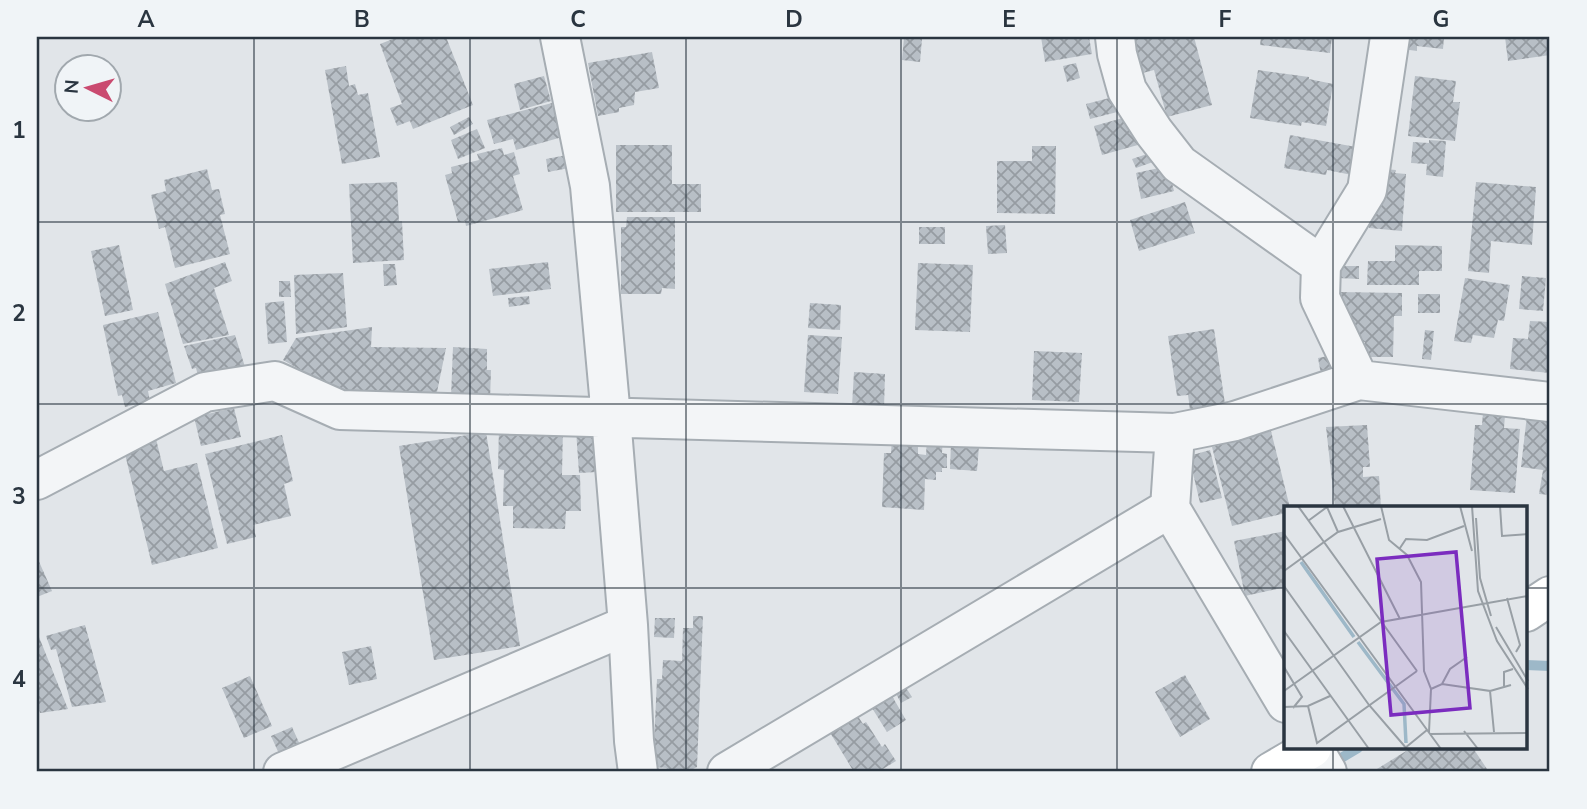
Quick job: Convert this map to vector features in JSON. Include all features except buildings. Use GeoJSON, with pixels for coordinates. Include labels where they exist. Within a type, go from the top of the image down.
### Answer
{"type":"FeatureCollection","features":[{"type":"Feature","properties":{"kind":"street"},"geometry":{"type":"LineString","coordinates":[[560,37],[590,186],[611,416],[638,772]]}},
{"type":"Feature","properties":{"kind":"street"},"geometry":{"type":"LineString","coordinates":[[1115,37],[1127,90],[1154,132],[1180,164],[1321,265]]}},
{"type":"Feature","properties":{"kind":"street"},"geometry":{"type":"LineString","coordinates":[[1359,380],[1320,298],[1321,265],[1367,190],[1390,37]]}},
{"type":"Feature","properties":{"kind":"street"},"geometry":{"type":"LineString","coordinates":[[37,481],[205,392],[275,381],[340,410],[1175,433],[1235,421],[1359,380],[1550,402]]}},
{"type":"Feature","properties":{"kind":"street"},"geometry":{"type":"LineString","coordinates":[[1175,433],[1170,508],[1284,700]]}},
{"type":"Feature","properties":{"kind":"street"},"geometry":{"type":"LineString","coordinates":[[727,772],[1170,508]]}},
{"type":"Feature","properties":{"kind":"street"},"geometry":{"type":"LineString","coordinates":[[1528,611],[1550,596]]}},
{"type":"Feature","properties":{"kind":"street"},"geometry":{"type":"LineString","coordinates":[[283,772],[628,625]]}},
{"type":"Feature","properties":{"kind":"street"},"geometry":{"type":"LineString","coordinates":[[1271,772],[1309,750]]}},
{"type":"Feature","properties":{"kind":"street"},"geometry":{"type":"LineString","coordinates":[[1313,750],[1327,772]]}},
{"type":"Feature","properties":{"kind":"waterway"},"geometry":{"type":"LineString","coordinates":[[1528,665],[1550,666]]}},
{"type":"Feature","properties":{"kind":"waterway"},"geometry":{"type":"LineString","coordinates":[[1331,764],[1355,750]]}}]}
